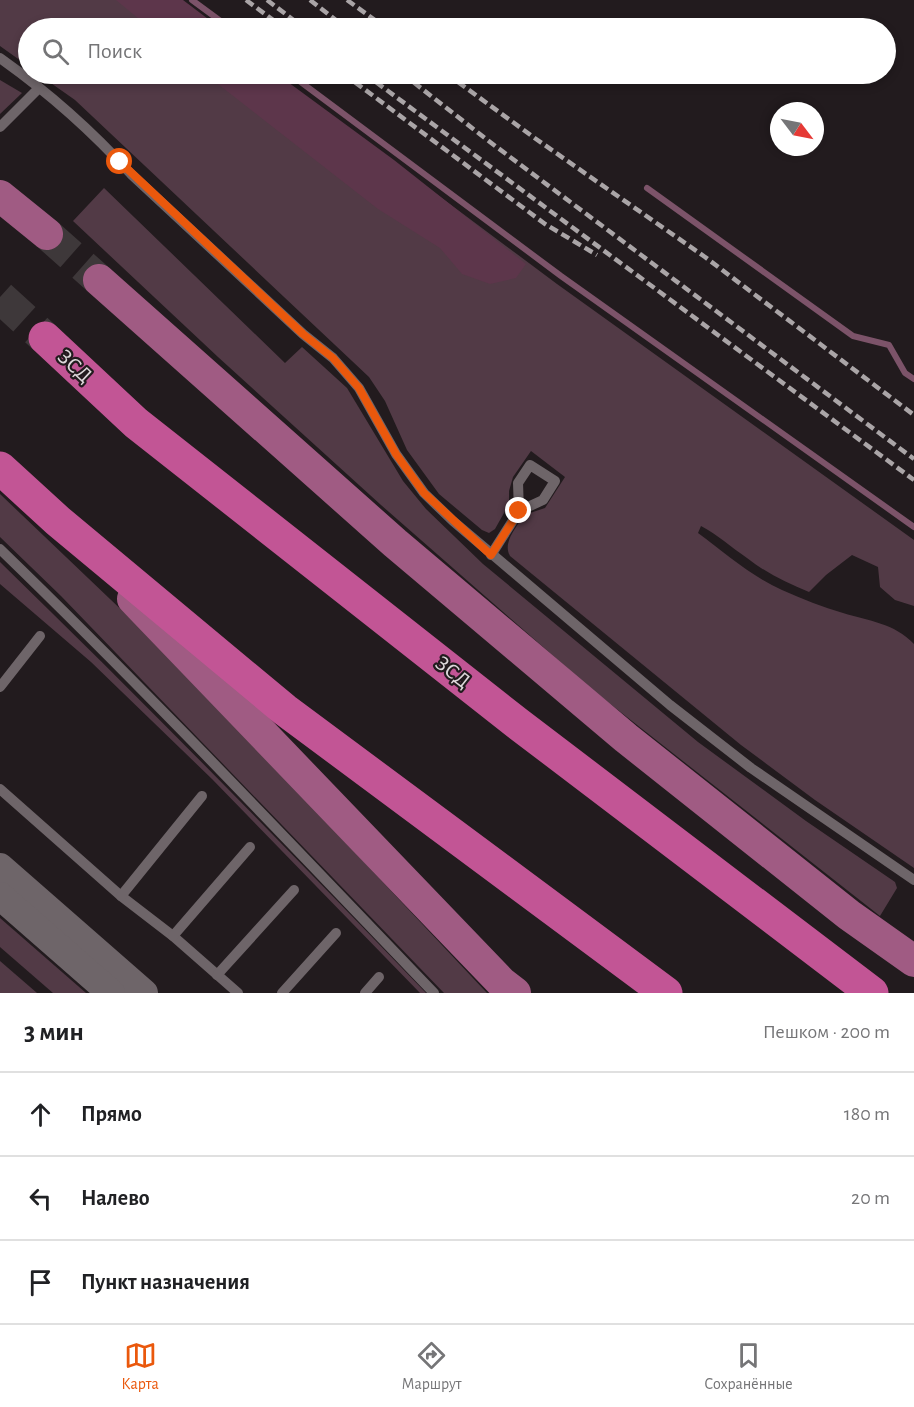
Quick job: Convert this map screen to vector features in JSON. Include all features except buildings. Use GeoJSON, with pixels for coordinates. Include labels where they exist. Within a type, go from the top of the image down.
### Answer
{"type":"FeatureCollection","features":[{"type":"Feature","properties":{"kind":"highway","name":"ЗСД"},"geometry":{"type":"LineString","coordinates":[[45,338],[136,423],[517,723],[872,993]]}},
{"type":"Feature","properties":{"kind":"highway"},"geometry":{"type":"LineString","coordinates":[[0,468],[58,521],[285,710],[666,993]]}},
{"type":"Feature","properties":{"kind":"main road"},"geometry":{"type":"LineString","coordinates":[[0,196],[47,234]]}},
{"type":"Feature","properties":{"kind":"main road"},"geometry":{"type":"LineString","coordinates":[[99,280],[395,543],[626,738],[849,915],[914,961]]}},
{"type":"Feature","properties":{"kind":"main road"},"geometry":{"type":"LineString","coordinates":[[58,521],[502,983],[515,993]]}},
{"type":"Feature","properties":{"kind":"main road"},"geometry":{"type":"LineString","coordinates":[[0,867],[144,993]]}},
{"type":"Feature","properties":{"kind":"main road"},"geometry":{"type":"LineString","coordinates":[[0,896],[111,993]]}},
{"type":"Feature","properties":{"kind":"lane"},"geometry":{"type":"LineString","coordinates":[[0,58],[18,72]]}},
{"type":"Feature","properties":{"kind":"lane"},"geometry":{"type":"LineString","coordinates":[[34,84],[109,149],[131,174],[303,334],[333,358],[359,388],[396,454],[424,493],[491,555],[670,705],[751,768],[914,880]]}},
{"type":"Feature","properties":{"kind":"lane"},"geometry":{"type":"LineString","coordinates":[[0,127],[39,88]]}},
{"type":"Feature","properties":{"kind":"lane"},"geometry":{"type":"LineString","coordinates":[[491,555],[519,511]]}},
{"type":"Feature","properties":{"kind":"lane"},"geometry":{"type":"LineString","coordinates":[[0,549],[282,834],[434,993]]}},
{"type":"Feature","properties":{"kind":"lane"},"geometry":{"type":"LineString","coordinates":[[0,687],[40,636]]}},
{"type":"Feature","properties":{"kind":"lane"},"geometry":{"type":"LineString","coordinates":[[0,789],[121,896],[238,993]]}},
{"type":"Feature","properties":{"kind":"lane"},"geometry":{"type":"LineString","coordinates":[[121,896],[202,796]]}},
{"type":"Feature","properties":{"kind":"lane"},"geometry":{"type":"LineString","coordinates":[[172,936],[250,847]]}},
{"type":"Feature","properties":{"kind":"lane"},"geometry":{"type":"LineString","coordinates":[[217,975],[294,890]]}},
{"type":"Feature","properties":{"kind":"lane"},"geometry":{"type":"LineString","coordinates":[[282,993],[336,933]]}},
{"type":"Feature","properties":{"kind":"lane"},"geometry":{"type":"LineString","coordinates":[[365,993],[379,977]]}},
{"type":"Feature","properties":{"kind":"shaded area"},"geometry":{"type":"Polygon","coordinates":[[[0,0],[178,0],[202,18],[18,18],[18,59],[0,46],[0,0]]]}},
{"type":"Feature","properties":{"kind":"shaded area"},"geometry":{"type":"Polygon","coordinates":[[[116,0],[183,0],[207,18],[138,18],[116,0]]]}},
{"type":"Feature","properties":{"kind":"shaded area"},"geometry":{"type":"Polygon","coordinates":[[[0,80],[22,93],[0,114],[0,80]]]}},
{"type":"Feature","properties":{"kind":"shaded area"},"geometry":{"type":"Polygon","coordinates":[[[52,84],[289,84],[557,284],[914,540],[914,606],[895,600],[880,587],[878,567],[852,555],[809,592],[762,568],[701,526],[698,533],[738,564],[771,584],[820,605],[890,627],[914,644],[914,868],[815,800],[741,745],[510,556],[509,540],[524,515],[545,508],[565,477],[531,451],[513,477],[509,491],[509,504],[495,529],[489,533],[482,530],[439,494],[407,450],[385,401],[369,377],[75,100],[52,84]]]}},
{"type":"Feature","properties":{"kind":"shaded area"},"geometry":{"type":"Polygon","coordinates":[[[218,84],[291,84],[394,160],[526,264],[516,278],[490,284],[462,274],[440,248],[378,209],[218,84]]]}},
{"type":"Feature","properties":{"kind":"shaded area"},"geometry":{"type":"Polygon","coordinates":[[[104,188],[285,363],[302,347],[347,388],[403,481],[426,509],[483,564],[698,742],[806,821],[895,882],[897,888],[880,916],[590,688],[381,505],[73,221],[104,188]]]}},
{"type":"Feature","properties":{"kind":"shaded area"},"geometry":{"type":"Polygon","coordinates":[[[0,494],[176,662],[487,993],[444,993],[61,596],[0,537],[0,494]]]}},
{"type":"Feature","properties":{"kind":"shaded area"},"geometry":{"type":"Polygon","coordinates":[[[0,562],[215,776],[426,993],[420,993],[212,779],[91,662],[0,584],[0,562]]]}},
{"type":"Feature","properties":{"kind":"shaded area"},"geometry":{"type":"Polygon","coordinates":[[[0,918],[86,993],[53,993],[0,947],[0,918]]]}},
{"type":"Feature","properties":{"kind":"shaded area"},"geometry":{"type":"Polygon","coordinates":[[[0,961],[37,993],[0,993],[0,961]]]}},
{"type":"Feature","properties":{"kind":"waterway"},"geometry":{"type":"LineString","coordinates":[[192,0],[216,18]]}},
{"type":"Feature","properties":{"kind":"waterway"},"geometry":{"type":"LineString","coordinates":[[303,84],[561,276],[914,527]]}},
{"type":"Feature","properties":{"kind":"waterway"},"geometry":{"type":"LineString","coordinates":[[647,188],[853,336],[889,345],[905,373],[914,379]]}},
{"type":"Feature","properties":{"kind":"tunnel"},"geometry":{"type":"LineString","coordinates":[[47,234],[99,280]]}},
{"type":"Feature","properties":{"kind":"tunnel"},"geometry":{"type":"LineString","coordinates":[[0,297],[45,338]]}},
{"type":"Feature","properties":{"kind":"railway"},"geometry":{"type":"LineString","coordinates":[[246,0],[270,18]]}},
{"type":"Feature","properties":{"kind":"railway"},"geometry":{"type":"LineString","coordinates":[[267,0],[291,18]]}},
{"type":"Feature","properties":{"kind":"railway"},"geometry":{"type":"LineString","coordinates":[[310,0],[333,18]]}},
{"type":"Feature","properties":{"kind":"railway"},"geometry":{"type":"LineString","coordinates":[[347,0],[372,18]]}},
{"type":"Feature","properties":{"kind":"railway"},"geometry":{"type":"LineString","coordinates":[[357,84],[545,224],[597,255]]}},
{"type":"Feature","properties":{"kind":"railway"},"geometry":{"type":"LineString","coordinates":[[379,84],[914,480]]}},
{"type":"Feature","properties":{"kind":"railway"},"geometry":{"type":"LineString","coordinates":[[416,84],[914,459]]}},
{"type":"Feature","properties":{"kind":"railway"},"geometry":{"type":"LineString","coordinates":[[461,84],[705,257],[914,415]]}},
{"type":"Feature","properties":{"kind":"route"},"geometry":{"type":"LineString","coordinates":[[120,162],[303,334],[333,358],[359,388],[396,454],[424,493],[491,555],[519,511]]}}]}
